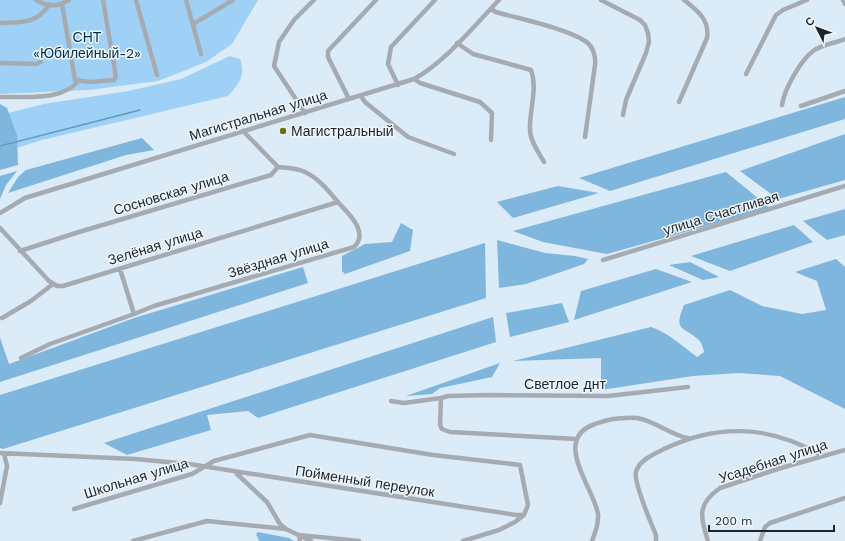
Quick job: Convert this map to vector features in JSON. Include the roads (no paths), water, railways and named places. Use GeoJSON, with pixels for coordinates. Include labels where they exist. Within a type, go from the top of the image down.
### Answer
{"type":"FeatureCollection","features":[{"type":"Feature","properties":{"kind":"street"},"geometry":{"type":"LineString","coordinates":[[36,0],[48,6],[65,2],[73,77],[90,82],[114,80],[116,77],[103,0]]}},
{"type":"Feature","properties":{"kind":"street"},"geometry":{"type":"LineString","coordinates":[[136,0],[157,75]]}},
{"type":"Feature","properties":{"kind":"street"},"geometry":{"type":"LineString","coordinates":[[186,0],[201,54]]}},
{"type":"Feature","properties":{"kind":"street"},"geometry":{"type":"LineString","coordinates":[[193,24],[233,0]]}},
{"type":"Feature","properties":{"kind":"street"},"geometry":{"type":"LineString","coordinates":[[305,113],[274,66],[278,42],[294,20],[314,0]]}},
{"type":"Feature","properties":{"kind":"street"},"geometry":{"type":"LineString","coordinates":[[349,99],[328,57],[328,51],[376,0]]}},
{"type":"Feature","properties":{"kind":"street"},"geometry":{"type":"LineString","coordinates":[[398,85],[388,64],[391,47],[435,0]]}},
{"type":"Feature","properties":{"kind":"street","name":"Магистральная улица"},"geometry":{"type":"LineString","coordinates":[[0,213],[9,206],[25,198],[414,79],[427,72],[499,0]]}},
{"type":"Feature","properties":{"kind":"street"},"geometry":{"type":"LineString","coordinates":[[601,0],[640,20],[645,25],[648,33],[649,42],[646,53],[626,100],[623,115]]}},
{"type":"Feature","properties":{"kind":"street"},"geometry":{"type":"LineString","coordinates":[[679,102],[707,38],[708,31],[702,15],[684,0]]}},
{"type":"Feature","properties":{"kind":"street"},"geometry":{"type":"LineString","coordinates":[[746,74],[776,15],[783,10],[806,0]]}},
{"type":"Feature","properties":{"kind":"street"},"geometry":{"type":"LineString","coordinates":[[843,0],[845,4]]}},
{"type":"Feature","properties":{"kind":"street"},"geometry":{"type":"LineString","coordinates":[[0,23],[33,20],[44,13],[48,6]]}},
{"type":"Feature","properties":{"kind":"street"},"geometry":{"type":"LineString","coordinates":[[491,9],[496,12],[567,34],[585,41],[591,47],[596,57],[584,137]]}},
{"type":"Feature","properties":{"kind":"street"},"geometry":{"type":"LineString","coordinates":[[782,105],[783,96],[807,57],[817,49],[845,39]]}},
{"type":"Feature","properties":{"kind":"street"},"geometry":{"type":"LineString","coordinates":[[457,43],[473,54],[531,70],[533,76],[533,106],[530,135],[544,162]]}},
{"type":"Feature","properties":{"kind":"street"},"geometry":{"type":"LineString","coordinates":[[0,63],[36,64],[41,62]]}},
{"type":"Feature","properties":{"kind":"street"},"geometry":{"type":"LineString","coordinates":[[414,79],[420,83],[480,102],[488,107],[492,113],[491,140]]}},
{"type":"Feature","properties":{"kind":"street"},"geometry":{"type":"LineString","coordinates":[[0,97],[45,96],[61,93],[74,86],[79,80]]}},
{"type":"Feature","properties":{"kind":"street"},"geometry":{"type":"LineString","coordinates":[[801,106],[845,91]]}},
{"type":"Feature","properties":{"kind":"street"},"geometry":{"type":"LineString","coordinates":[[361,96],[365,102],[408,137],[454,154]]}},
{"type":"Feature","properties":{"kind":"street"},"geometry":{"type":"LineString","coordinates":[[243,131],[278,167]]}},
{"type":"Feature","properties":{"kind":"street","name":"Звёздная улица"},"geometry":{"type":"LineString","coordinates":[[134,314],[154,306],[354,247],[358,241],[358,230],[353,217],[326,188],[306,172],[278,167]]}},
{"type":"Feature","properties":{"kind":"street","name":"Сосновская улица"},"geometry":{"type":"LineString","coordinates":[[20,251],[221,189],[269,176],[278,167]]}},
{"type":"Feature","properties":{"kind":"street","name":"улица Счастливая"},"geometry":{"type":"LineString","coordinates":[[603,260],[845,186]]}},
{"type":"Feature","properties":{"kind":"street","name":"Зелёная улица"},"geometry":{"type":"LineString","coordinates":[[53,284],[63,286],[338,202]]}},
{"type":"Feature","properties":{"kind":"street"},"geometry":{"type":"LineString","coordinates":[[0,228],[20,251],[53,284],[31,301],[2,318]]}},
{"type":"Feature","properties":{"kind":"street"},"geometry":{"type":"LineString","coordinates":[[22,358],[61,340],[134,314],[120,269]]}},
{"type":"Feature","properties":{"kind":"street","name":"Светлое днт"},"geometry":{"type":"LineString","coordinates":[[391,401],[404,403],[448,396],[487,395],[608,396],[688,387]]}},
{"type":"Feature","properties":{"kind":"street"},"geometry":{"type":"LineString","coordinates":[[441,398],[440,425],[446,431],[512,437],[576,439]]}},
{"type":"Feature","properties":{"kind":"street"},"geometry":{"type":"LineString","coordinates":[[592,541],[598,524],[598,514],[579,467],[576,439],[580,433],[589,426],[623,418],[638,418],[653,423],[678,436],[689,438]]}},
{"type":"Feature","properties":{"kind":"street"},"geometry":{"type":"LineString","coordinates":[[656,541],[656,535],[636,480],[635,473],[639,465],[646,459],[689,438],[722,432],[755,431],[794,443],[821,456]]}},
{"type":"Feature","properties":{"kind":"street","name":"Школьная улица"},"geometry":{"type":"LineString","coordinates":[[74,509],[192,474],[214,461],[310,435],[433,455],[516,463],[520,465],[522,469],[528,504],[524,515]]}},
{"type":"Feature","properties":{"kind":"street","name":"Усадебная улица"},"geometry":{"type":"LineString","coordinates":[[708,541],[701,514],[706,500],[720,488],[821,456],[845,450]]}},
{"type":"Feature","properties":{"kind":"street"},"geometry":{"type":"LineString","coordinates":[[0,502],[7,466],[2,453]]}},
{"type":"Feature","properties":{"kind":"street","name":"Пойменный переулок"},"geometry":{"type":"LineString","coordinates":[[2,453],[135,459],[204,467],[508,514],[524,515]]}},
{"type":"Feature","properties":{"kind":"street"},"geometry":{"type":"LineString","coordinates":[[236,473],[267,502],[286,529]]}},
{"type":"Feature","properties":{"kind":"street"},"geometry":{"type":"LineString","coordinates":[[760,541],[765,527],[770,523],[845,498]]}},
{"type":"Feature","properties":{"kind":"street"},"geometry":{"type":"LineString","coordinates":[[463,541],[499,530],[515,522],[524,515]]}},
{"type":"Feature","properties":{"kind":"street"},"geometry":{"type":"LineString","coordinates":[[133,541],[214,520],[286,529],[311,541]]}},
{"type":"Feature","properties":{"kind":"street"},"geometry":{"type":"LineString","coordinates":[[299,534],[300,541]]}},
{"type":"Feature","properties":{"kind":"street"},"geometry":{"type":"LineString","coordinates":[[299,534],[359,541]]}},
{"type":"Feature","properties":{"kind":"waterway"},"geometry":{"type":"LineString","coordinates":[[0,146],[140,110]]}},
{"type":"Feature","properties":{"kind":"place","name":"Магистральный"},"geometry":{"type":"Point","coordinates":[283,131]}},
{"type":"Feature","properties":{"kind":"park label","name":"СНТ «Юбилейный-2»"},"geometry":{"type":"Point","coordinates":[87,46]}}]}
